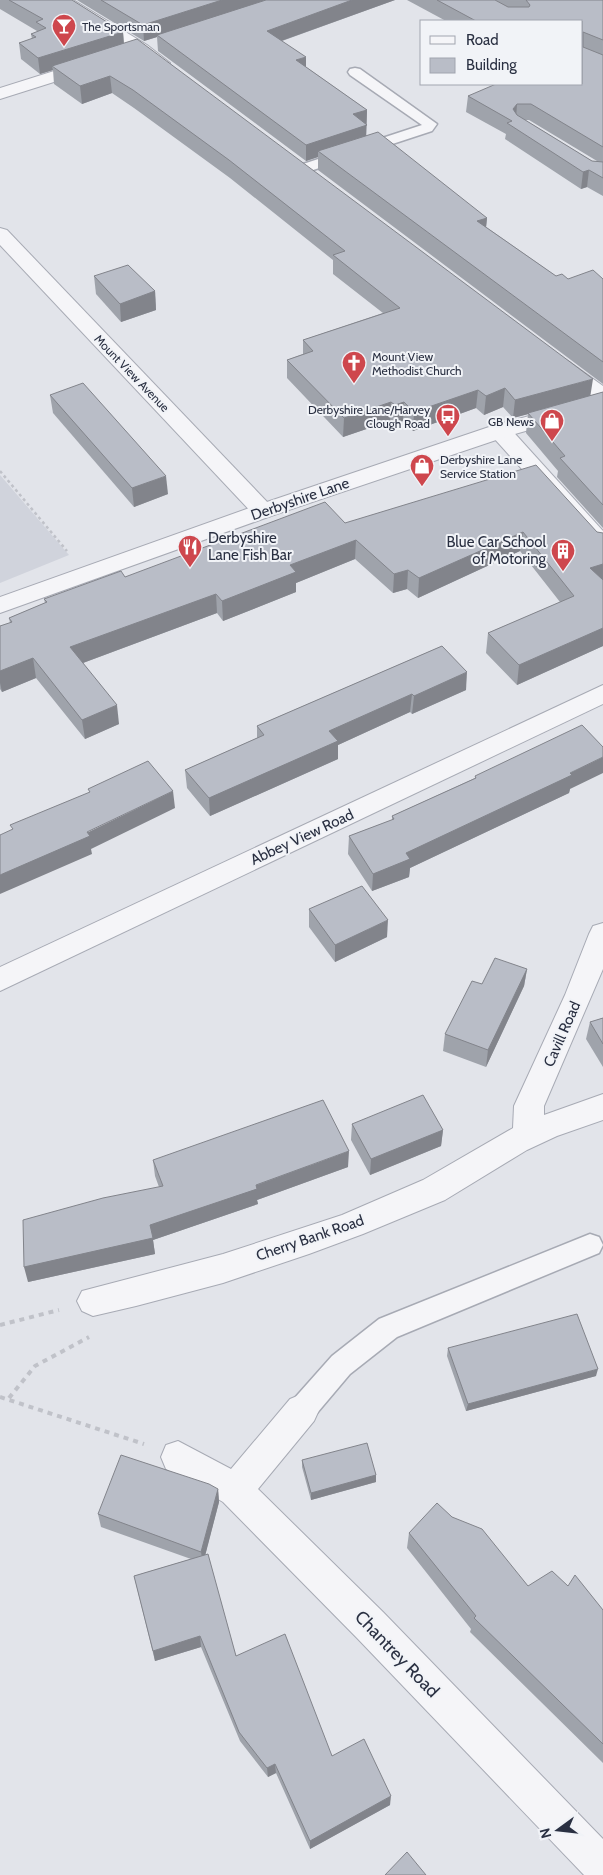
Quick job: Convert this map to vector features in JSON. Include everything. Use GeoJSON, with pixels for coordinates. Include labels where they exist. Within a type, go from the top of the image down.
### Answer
{"type":"FeatureCollection","features":[{"type":"Feature","properties":{"kind":"street"},"geometry":{"type":"LineString","coordinates":[[62,0],[141,48],[173,72]]}},
{"type":"Feature","properties":{"kind":"street"},"geometry":{"type":"LineString","coordinates":[[124,53],[159,42]]}},
{"type":"Feature","properties":{"kind":"street"},"geometry":{"type":"LineString","coordinates":[[0,94],[107,59]]}},
{"type":"Feature","properties":{"kind":"street"},"geometry":{"type":"LineString","coordinates":[[287,157],[318,181]]}},
{"type":"Feature","properties":{"kind":"street","name":"Mount View Avenue"},"geometry":{"type":"LineString","coordinates":[[0,234],[263,511]]}},
{"type":"Feature","properties":{"kind":"street"},"geometry":{"type":"LineString","coordinates":[[544,352],[603,396]]}},
{"type":"Feature","properties":{"kind":"street","name":"Derbyshire Lane"},"geometry":{"type":"LineString","coordinates":[[0,605],[263,511],[500,432],[603,402]]}},
{"type":"Feature","properties":{"kind":"street"},"geometry":{"type":"LineString","coordinates":[[500,432],[603,545]]}},
{"type":"Feature","properties":{"kind":"street","name":"Abbey View Road"},"geometry":{"type":"LineString","coordinates":[[0,980],[603,694]]}},
{"type":"Feature","properties":{"kind":"street","name":"Cavill Road"},"geometry":{"type":"LineString","coordinates":[[528,1135],[529,1106],[579,995],[603,934]]}},
{"type":"Feature","properties":{"kind":"street","name":"Cherry Bank Road"},"geometry":{"type":"LineString","coordinates":[[93,1301],[149,1289],[275,1251],[364,1221],[436,1188],[528,1135],[603,1107]]}},
{"type":"Feature","properties":{"kind":"street"},"geometry":{"type":"LineString","coordinates":[[235,1490],[302,1410]]}},
{"type":"Feature","properties":{"kind":"street","name":"Chantrey Road"},"geometry":{"type":"LineString","coordinates":[[178,1457],[235,1490],[370,1625],[603,1867]]}},
{"type":"Feature","properties":{"kind":"lane"},"geometry":{"type":"LineString","coordinates":[[302,169],[427,128],[430,124],[355,72]]}},
{"type":"Feature","properties":{"kind":"lane"},"geometry":{"type":"LineString","coordinates":[[302,1410],[341,1365],[388,1328],[590,1245]]}},
{"type":"Feature","properties":{"kind":"path"},"geometry":{"type":"LineString","coordinates":[[0,471],[86,573]]}},
{"type":"Feature","properties":{"kind":"path"},"geometry":{"type":"LineString","coordinates":[[0,1325],[93,1301]]}},
{"type":"Feature","properties":{"kind":"path"},"geometry":{"type":"LineString","coordinates":[[9,1398],[35,1366],[98,1332]]}},
{"type":"Feature","properties":{"kind":"path"},"geometry":{"type":"LineString","coordinates":[[0,1397],[9,1398],[133,1439]]}},
{"type":"Feature","properties":{"kind":"shaded area"},"geometry":{"type":"Polygon","coordinates":[[[0,475],[69,555],[0,583],[0,475]]]}},
{"type":"Feature","properties":{"kind":"building"},"geometry":{"type":"Polygon","coordinates":[[[9,0],[72,0],[123,32],[38,58],[19,43],[36,37],[31,34],[46,28],[36,22],[43,19],[9,0]]]}},
{"type":"Feature","properties":{"kind":"building"},"geometry":{"type":"Polygon","coordinates":[[[101,0],[222,0],[143,25],[101,0]]]}},
{"type":"Feature","properties":{"kind":"building"},"geometry":{"type":"Polygon","coordinates":[[[266,0],[352,0],[267,31],[306,57],[296,60],[367,110],[353,114],[367,125],[306,145],[157,35],[266,0]]]}},
{"type":"Feature","properties":{"kind":"building"},"geometry":{"type":"Polygon","coordinates":[[[437,0],[495,0],[508,7],[529,7],[530,5],[526,0],[603,0],[603,40],[583,32],[583,20],[474,20],[437,0]]]}},
{"type":"Feature","properties":{"kind":"building"},"geometry":{"type":"Polygon","coordinates":[[[137,39],[593,379],[515,400],[505,388],[486,396],[478,390],[414,412],[404,402],[395,405],[391,402],[344,418],[287,360],[313,351],[303,340],[400,308],[333,255],[345,251],[229,160],[133,90],[110,76],[80,86],[52,66],[137,39]]]}},
{"type":"Feature","properties":{"kind":"building"},"geometry":{"type":"Polygon","coordinates":[[[583,47],[603,55],[603,147],[531,104],[517,104],[513,109],[517,115],[592,161],[603,162],[603,178],[589,170],[583,172],[507,123],[512,121],[468,96],[494,85],[583,85],[583,47]]]}},
{"type":"Feature","properties":{"kind":"building"},"geometry":{"type":"Polygon","coordinates":[[[378,132],[487,218],[477,221],[556,276],[562,274],[568,279],[593,270],[603,279],[603,362],[318,151],[378,132]]]}},
{"type":"Feature","properties":{"kind":"building"},"geometry":{"type":"Polygon","coordinates":[[[128,265],[155,291],[120,304],[94,276],[128,265]]]}},
{"type":"Feature","properties":{"kind":"building"},"geometry":{"type":"Polygon","coordinates":[[[83,383],[166,476],[132,488],[50,395],[83,383]]]}},
{"type":"Feature","properties":{"kind":"building"},"geometry":{"type":"Polygon","coordinates":[[[603,392],[603,505],[560,458],[565,456],[528,413],[603,392]]]}},
{"type":"Feature","properties":{"kind":"building"},"geometry":{"type":"Polygon","coordinates":[[[536,465],[597,532],[603,533],[603,564],[590,568],[603,580],[603,628],[519,665],[488,633],[574,596],[523,532],[419,578],[408,570],[394,574],[356,540],[290,565],[296,572],[222,601],[216,594],[70,647],[117,705],[82,720],[33,658],[0,671],[0,626],[12,622],[9,618],[47,602],[44,599],[121,571],[125,577],[325,502],[345,523],[536,465]]]}},
{"type":"Feature","properties":{"kind":"building"},"geometry":{"type":"Polygon","coordinates":[[[442,646],[467,672],[329,731],[338,741],[209,798],[185,770],[264,735],[257,726],[442,646]]]}},
{"type":"Feature","properties":{"kind":"building"},"geometry":{"type":"Polygon","coordinates":[[[582,725],[603,747],[603,757],[570,773],[572,775],[406,853],[410,859],[373,874],[349,836],[394,819],[392,816],[476,778],[475,776],[582,725]]]}},
{"type":"Feature","properties":{"kind":"building"},"geometry":{"type":"Polygon","coordinates":[[[148,761],[173,791],[87,832],[90,836],[0,875],[0,835],[13,829],[10,825],[90,792],[88,789],[148,761]]]}},
{"type":"Feature","properties":{"kind":"building"},"geometry":{"type":"Polygon","coordinates":[[[362,886],[388,920],[335,945],[309,909],[362,886]]]}},
{"type":"Feature","properties":{"kind":"building"},"geometry":{"type":"Polygon","coordinates":[[[495,958],[527,969],[488,1050],[445,1034],[472,981],[482,984],[495,958]]]}},
{"type":"Feature","properties":{"kind":"building"},"geometry":{"type":"Polygon","coordinates":[[[603,1018],[603,1044],[590,1022],[603,1018]]]}},
{"type":"Feature","properties":{"kind":"building"},"geometry":{"type":"Polygon","coordinates":[[[423,1095],[443,1130],[371,1159],[352,1124],[423,1095]]]}},
{"type":"Feature","properties":{"kind":"building"},"geometry":{"type":"Polygon","coordinates":[[[323,1100],[349,1151],[256,1185],[257,1189],[150,1225],[153,1238],[24,1267],[23,1220],[103,1198],[163,1186],[153,1160],[323,1100]]]}},
{"type":"Feature","properties":{"kind":"building"},"geometry":{"type":"Polygon","coordinates":[[[577,1314],[598,1369],[468,1404],[448,1348],[577,1314]]]}},
{"type":"Feature","properties":{"kind":"building"},"geometry":{"type":"Polygon","coordinates":[[[367,1443],[376,1475],[311,1493],[302,1460],[367,1443]]]}},
{"type":"Feature","properties":{"kind":"building"},"geometry":{"type":"Polygon","coordinates":[[[121,1455],[209,1484],[218,1489],[201,1552],[98,1514],[121,1455]]]}},
{"type":"Feature","properties":{"kind":"building"},"geometry":{"type":"Polygon","coordinates":[[[437,1503],[452,1517],[482,1529],[528,1586],[552,1571],[568,1586],[575,1575],[603,1610],[603,1744],[474,1618],[476,1616],[409,1533],[437,1503]]]}},
{"type":"Feature","properties":{"kind":"building"},"geometry":{"type":"Polygon","coordinates":[[[208,1554],[236,1656],[285,1634],[332,1756],[364,1739],[391,1796],[310,1841],[275,1764],[267,1768],[239,1732],[200,1636],[153,1651],[134,1576],[208,1554]]]}},
{"type":"Feature","properties":{"kind":"building"},"geometry":{"type":"Polygon","coordinates":[[[407,1852],[426,1875],[385,1875],[407,1852]]]}},
{"type":"Feature","properties":{"kind":"place","name":"The Sportsman"},"geometry":{"type":"Point","coordinates":[64,47]}},
{"type":"Feature","properties":{"kind":"place","name":"Mount View Methodist Church"},"geometry":{"type":"Point","coordinates":[354,384]}},
{"type":"Feature","properties":{"kind":"place","name":"Derbyshire Lane/Harvey Clough Road"},"geometry":{"type":"Point","coordinates":[448,437]}},
{"type":"Feature","properties":{"kind":"place","name":"GB News"},"geometry":{"type":"Point","coordinates":[552,442]}},
{"type":"Feature","properties":{"kind":"place","name":"Derbyshire Lane Service Station"},"geometry":{"type":"Point","coordinates":[422,487]}},
{"type":"Feature","properties":{"kind":"place","name":"Derbyshire Lane Fish Bar"},"geometry":{"type":"Point","coordinates":[190,568]}},
{"type":"Feature","properties":{"kind":"place","name":"Blue Car School of Motoring"},"geometry":{"type":"Point","coordinates":[563,572]}}]}
